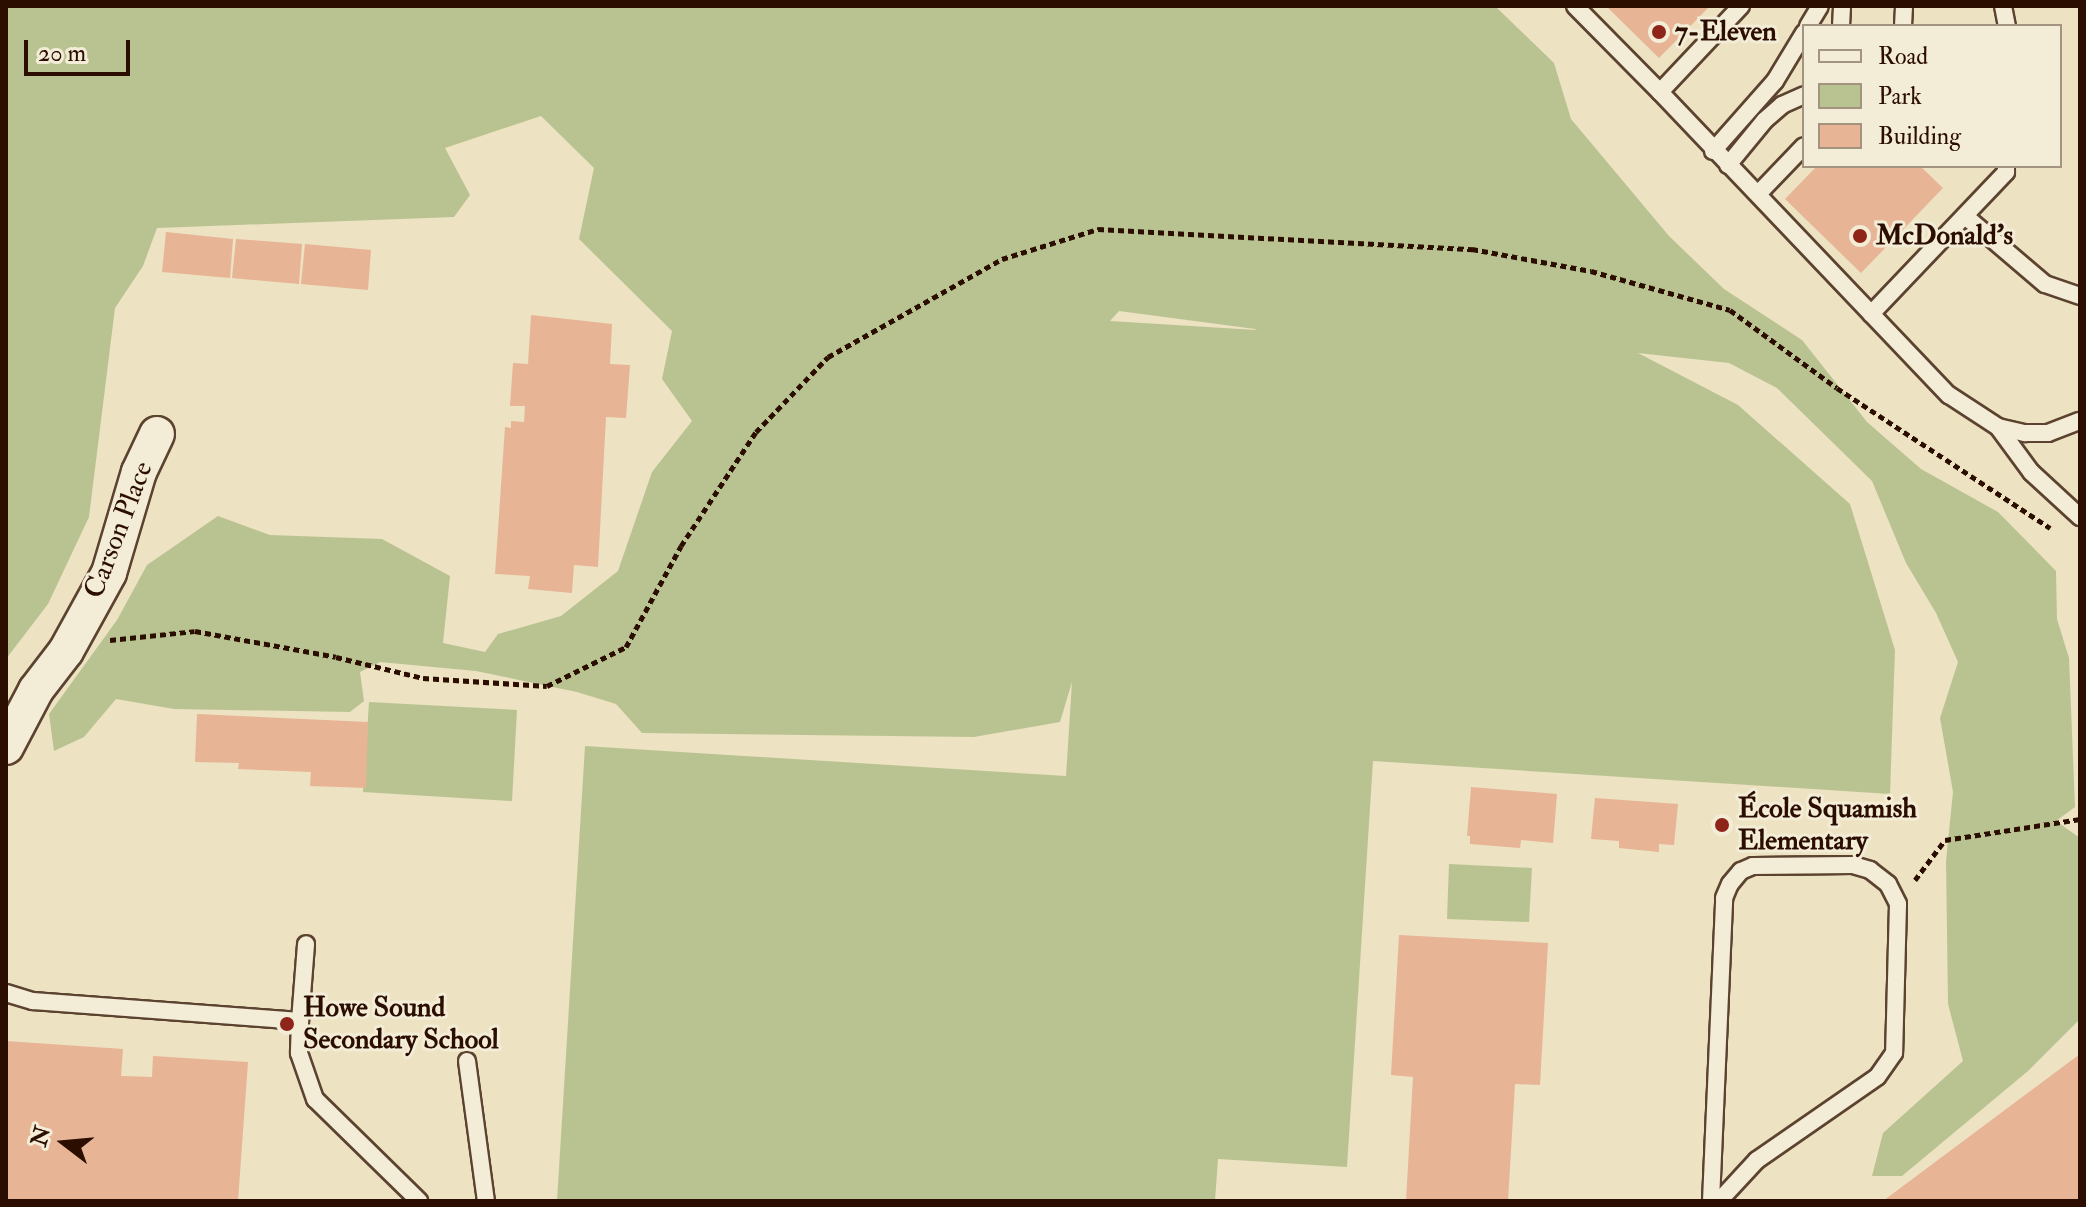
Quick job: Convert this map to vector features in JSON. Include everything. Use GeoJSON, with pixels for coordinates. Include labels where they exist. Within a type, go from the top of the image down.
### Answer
{"type":"FeatureCollection","features":[{"type":"Feature","properties":{"kind":"street","name":"Carson Place"},"geometry":{"type":"LineString","coordinates":[[6,747],[36,690],[66,651],[109,573],[139,472],[157,434]]}},
{"type":"Feature","properties":{"kind":"lane"},"geometry":{"type":"LineString","coordinates":[[1575,6],[1949,395],[1998,427],[2031,472],[2080,517]]}},
{"type":"Feature","properties":{"kind":"lane"},"geometry":{"type":"LineString","coordinates":[[1660,92],[1741,6]]}},
{"type":"Feature","properties":{"kind":"lane"},"geometry":{"type":"LineString","coordinates":[[1809,24],[1820,6]]}},
{"type":"Feature","properties":{"kind":"lane"},"geometry":{"type":"LineString","coordinates":[[1713,151],[1775,81],[1802,36]]}},
{"type":"Feature","properties":{"kind":"lane"},"geometry":{"type":"LineString","coordinates":[[1728,165],[1773,113],[1802,96]]}},
{"type":"Feature","properties":{"kind":"lane"},"geometry":{"type":"LineString","coordinates":[[1758,194],[1802,148]]}},
{"type":"Feature","properties":{"kind":"lane"},"geometry":{"type":"LineString","coordinates":[[1871,314],[2006,172],[2006,168]]}},
{"type":"Feature","properties":{"kind":"lane"},"geometry":{"type":"LineString","coordinates":[[1965,216],[2045,284],[2080,296]]}},
{"type":"Feature","properties":{"kind":"lane"},"geometry":{"type":"LineString","coordinates":[[1998,427],[2025,433],[2048,433],[2080,421]]}},
{"type":"Feature","properties":{"kind":"lane"},"geometry":{"type":"LineString","coordinates":[[1711,1201],[1724,898],[1730,884],[1741,871],[1753,866],[1853,865],[1870,870],[1888,884],[1898,904],[1894,1053],[1877,1077],[1757,1160],[1719,1201]]}},
{"type":"Feature","properties":{"kind":"lane"},"geometry":{"type":"LineString","coordinates":[[306,944],[299,1053],[315,1099],[419,1201]]}},
{"type":"Feature","properties":{"kind":"lane"},"geometry":{"type":"LineString","coordinates":[[6,993],[33,1001],[300,1021]]}},
{"type":"Feature","properties":{"kind":"lane"},"geometry":{"type":"LineString","coordinates":[[467,1061],[486,1201]]}},
{"type":"Feature","properties":{"kind":"path"},"geometry":{"type":"LineString","coordinates":[[66,651],[113,640],[195,631],[423,678],[547,686],[626,647],[681,546],[756,432],[828,357],[1002,259],[1098,229],[1472,249],[1591,271],[1730,310],[1837,388],[2061,535]]}},
{"type":"Feature","properties":{"kind":"path"},"geometry":{"type":"LineString","coordinates":[[1898,904],[1945,840],[2080,819]]}},
{"type":"Feature","properties":{"kind":"green space"},"geometry":{"type":"Polygon","coordinates":[[[6,6],[1495,6],[1554,63],[1571,119],[1669,236],[1724,289],[1802,340],[1867,422],[1921,469],[1998,512],[2056,571],[2057,619],[2069,658],[2075,807],[2056,821],[2080,838],[2079,1020],[2028,1071],[1902,1176],[1872,1176],[1883,1133],[1963,1061],[1948,1004],[1946,861],[1953,792],[1940,718],[1958,662],[1936,613],[1906,563],[1872,481],[1777,388],[1729,363],[1638,353],[1738,405],[1850,504],[1895,650],[1890,794],[1373,761],[1347,1167],[1218,1159],[1215,1201],[557,1201],[585,746],[1066,776],[1072,682],[1060,722],[974,737],[642,733],[616,704],[577,692],[476,671],[380,662],[360,672],[364,701],[350,712],[174,709],[116,699],[84,737],[54,751],[49,714],[117,620],[147,565],[218,516],[270,535],[382,539],[450,576],[443,643],[485,652],[498,634],[561,616],[618,571],[652,472],[692,421],[662,379],[672,331],[579,239],[594,168],[541,116],[445,148],[470,195],[454,217],[157,228],[143,266],[115,308],[89,517],[48,604],[6,659],[6,6]],[[1119,311],[1110,321],[1256,330],[1119,311]]]}},
{"type":"Feature","properties":{"kind":"green space"},"geometry":{"type":"Polygon","coordinates":[[[369,702],[517,710],[512,801],[363,792],[369,702]]]}},
{"type":"Feature","properties":{"kind":"green space"},"geometry":{"type":"Polygon","coordinates":[[[1449,864],[1532,868],[1529,922],[1447,919],[1449,864]]]}},
{"type":"Feature","properties":{"kind":"building","name":"7-Eleven"},"geometry":{"type":"Polygon","coordinates":[[[1606,6],[1710,6],[1659,58],[1606,6]]]}},
{"type":"Feature","properties":{"kind":"building","name":"McDonald's"},"geometry":{"type":"Polygon","coordinates":[[[1815,168],[1922,168],[1943,188],[1861,273],[1785,199],[1815,168]]]}},
{"type":"Feature","properties":{"kind":"building"},"geometry":{"type":"Polygon","coordinates":[[[166,232],[233,239],[230,278],[162,272],[166,232]]]}},
{"type":"Feature","properties":{"kind":"building"},"geometry":{"type":"Polygon","coordinates":[[[236,239],[302,244],[299,284],[232,278],[236,239]]]}},
{"type":"Feature","properties":{"kind":"building"},"geometry":{"type":"Polygon","coordinates":[[[305,244],[371,250],[368,290],[301,284],[305,244]]]}},
{"type":"Feature","properties":{"kind":"building"},"geometry":{"type":"Polygon","coordinates":[[[531,315],[612,324],[610,364],[630,365],[626,418],[606,417],[598,567],[574,565],[572,593],[528,589],[530,576],[495,574],[505,427],[511,428],[511,421],[524,422],[525,406],[510,406],[513,363],[528,364],[531,315]]]}},
{"type":"Feature","properties":{"kind":"building"},"geometry":{"type":"Polygon","coordinates":[[[197,714],[368,722],[366,788],[310,786],[311,772],[238,769],[239,763],[195,762],[197,714]]]}},
{"type":"Feature","properties":{"kind":"building"},"geometry":{"type":"Polygon","coordinates":[[[1471,787],[1557,794],[1553,843],[1521,840],[1520,848],[1470,844],[1470,836],[1467,836],[1471,787]]]}},
{"type":"Feature","properties":{"kind":"building"},"geometry":{"type":"Polygon","coordinates":[[[1595,798],[1678,804],[1674,845],[1659,844],[1659,852],[1619,848],[1619,841],[1591,839],[1595,798]]]}},
{"type":"Feature","properties":{"kind":"building"},"geometry":{"type":"Polygon","coordinates":[[[1399,935],[1548,943],[1540,1085],[1515,1084],[1508,1201],[1406,1201],[1413,1077],[1391,1075],[1399,935]]]}},
{"type":"Feature","properties":{"kind":"building"},"geometry":{"type":"Polygon","coordinates":[[[6,1041],[123,1049],[121,1076],[152,1077],[153,1056],[248,1062],[238,1201],[6,1201],[6,1041]]]}},
{"type":"Feature","properties":{"kind":"building"},"geometry":{"type":"Polygon","coordinates":[[[2080,1054],[2080,1201],[1883,1201],[2080,1054]]]}},
{"type":"Feature","properties":{"kind":"place","name":"7-Eleven"},"geometry":{"type":"Point","coordinates":[1659,32]}},
{"type":"Feature","properties":{"kind":"place","name":"McDonald's"},"geometry":{"type":"Point","coordinates":[1860,236]}},
{"type":"Feature","properties":{"kind":"place","name":"École Squamish Elementary"},"geometry":{"type":"Point","coordinates":[1722,825]}},
{"type":"Feature","properties":{"kind":"place","name":"Howe Sound Secondary School"},"geometry":{"type":"Point","coordinates":[287,1024]}}]}
